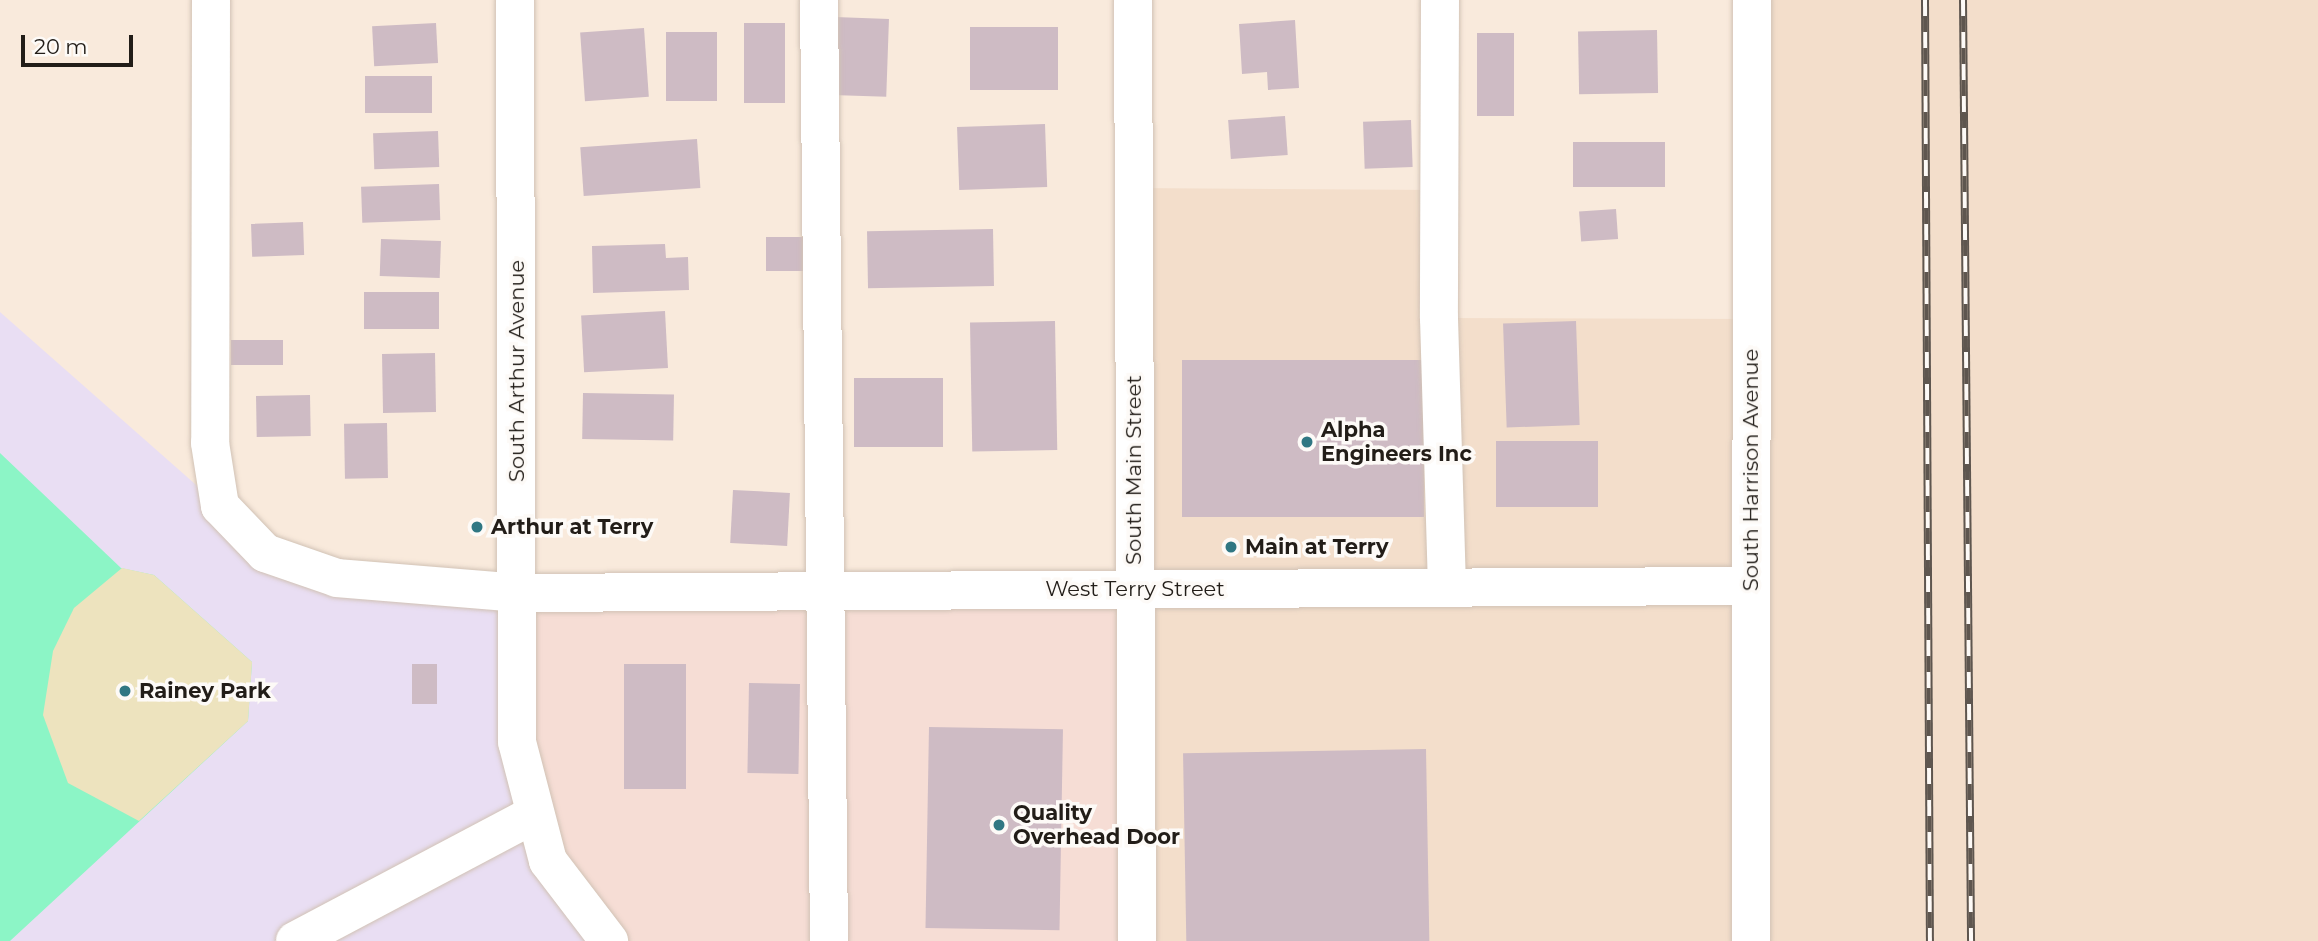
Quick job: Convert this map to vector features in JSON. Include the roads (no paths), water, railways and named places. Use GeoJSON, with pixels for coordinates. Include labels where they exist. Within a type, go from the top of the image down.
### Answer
{"type":"FeatureCollection","features":[{"type":"Feature","properties":{"kind":"street","name":"West Terry Street"},"geometry":{"type":"LineString","coordinates":[[211,0],[210,443],[220,506],[265,553],[337,578],[519,593],[1751,586]]}},
{"type":"Feature","properties":{"kind":"street","name":"South Arthur Avenue"},"geometry":{"type":"LineString","coordinates":[[515,0],[519,593],[517,742],[533,815],[548,861],[609,941]]}},
{"type":"Feature","properties":{"kind":"street"},"geometry":{"type":"LineString","coordinates":[[819,0],[823,591],[829,941]]}},
{"type":"Feature","properties":{"kind":"street","name":"South Main Street"},"geometry":{"type":"LineString","coordinates":[[1133,0],[1134,589],[1138,941]]}},
{"type":"Feature","properties":{"kind":"street"},"geometry":{"type":"LineString","coordinates":[[1440,0],[1439,318],[1447,587]]}},
{"type":"Feature","properties":{"kind":"street","name":"South Harrison Avenue"},"geometry":{"type":"LineString","coordinates":[[1751,941],[1752,0]]}},
{"type":"Feature","properties":{"kind":"street"},"geometry":{"type":"LineString","coordinates":[[295,941],[533,815]]}},
{"type":"Feature","properties":{"kind":"railway"},"geometry":{"type":"LineString","coordinates":[[1925,0],[1930,941]]}},
{"type":"Feature","properties":{"kind":"railway"},"geometry":{"type":"LineString","coordinates":[[1963,0],[1971,941]]}},
{"type":"Feature","properties":{"kind":"place","name":"Alpha Engineers Inc"},"geometry":{"type":"Point","coordinates":[1307,442]}},
{"type":"Feature","properties":{"kind":"place","name":"Arthur at Terry"},"geometry":{"type":"Point","coordinates":[477,527]}},
{"type":"Feature","properties":{"kind":"place","name":"Main at Terry"},"geometry":{"type":"Point","coordinates":[1231,547]}},
{"type":"Feature","properties":{"kind":"place","name":"Rainey Park"},"geometry":{"type":"Point","coordinates":[125,691]}},
{"type":"Feature","properties":{"kind":"place","name":"Quality Overhead Door"},"geometry":{"type":"Point","coordinates":[999,825]}}]}
